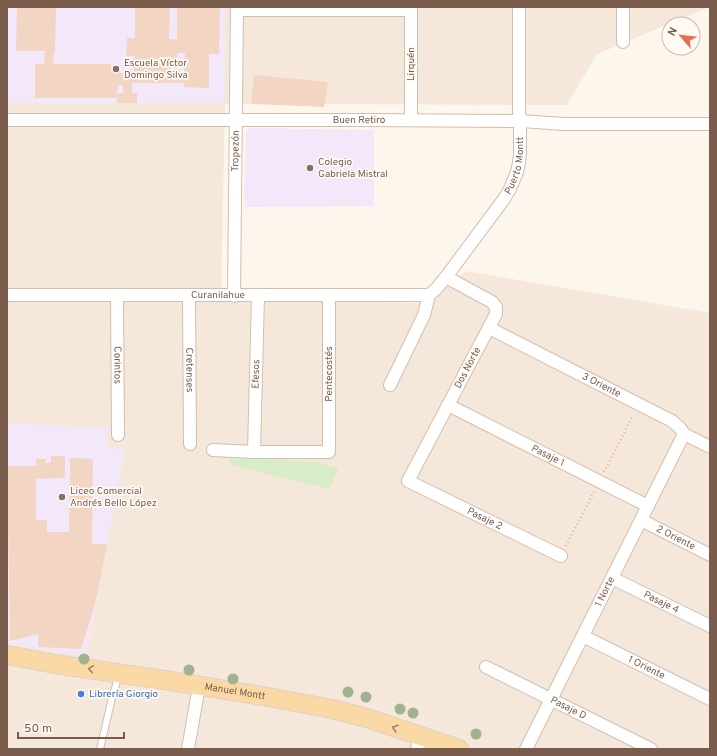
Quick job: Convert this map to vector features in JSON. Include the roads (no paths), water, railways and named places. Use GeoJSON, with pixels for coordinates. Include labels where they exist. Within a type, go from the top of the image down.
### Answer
{"type":"FeatureCollection","features":[{"type":"Feature","properties":{"kind":"main road","name":"Manuel Montt"},"geometry":{"type":"LineString","coordinates":[[7,655],[55,664],[263,696],[332,709],[367,718],[419,742],[459,749]]}},
{"type":"Feature","properties":{"kind":"street","name":"Puerto Montt"},"geometry":{"type":"LineString","coordinates":[[428,296],[446,277],[504,199],[518,172],[520,153],[520,121],[518,111],[519,7]]}},
{"type":"Feature","properties":{"kind":"street"},"geometry":{"type":"LineString","coordinates":[[623,7],[623,42]]}},
{"type":"Feature","properties":{"kind":"street"},"geometry":{"type":"LineString","coordinates":[[237,8],[411,8]]}},
{"type":"Feature","properties":{"kind":"street","name":"Tropezón"},"geometry":{"type":"LineString","coordinates":[[234,296],[237,8]]}},
{"type":"Feature","properties":{"kind":"street","name":"Lirquén"},"geometry":{"type":"LineString","coordinates":[[411,8],[411,120]]}},
{"type":"Feature","properties":{"kind":"street","name":"Buen Retiro"},"geometry":{"type":"LineString","coordinates":[[7,120],[411,120],[520,121],[563,124],[710,124]]}},
{"type":"Feature","properties":{"kind":"street","name":"Dos Norte"},"geometry":{"type":"LineString","coordinates":[[408,481],[496,314],[496,307],[492,302],[446,277]]}},
{"type":"Feature","properties":{"kind":"street","name":"Curanilahue"},"geometry":{"type":"LineString","coordinates":[[7,295],[428,296]]}},
{"type":"Feature","properties":{"kind":"street","name":"Corintos"},"geometry":{"type":"LineString","coordinates":[[118,295],[118,435]]}},
{"type":"Feature","properties":{"kind":"street","name":"Cretenses"},"geometry":{"type":"LineString","coordinates":[[189,296],[190,444]]}},
{"type":"Feature","properties":{"kind":"street","name":"Efesos"},"geometry":{"type":"LineString","coordinates":[[254,452],[258,296]]}},
{"type":"Feature","properties":{"kind":"street","name":"Pentecostés"},"geometry":{"type":"LineString","coordinates":[[254,452],[329,452],[329,296]]}},
{"type":"Feature","properties":{"kind":"street"},"geometry":{"type":"LineString","coordinates":[[390,384],[424,315],[428,296]]}},
{"type":"Feature","properties":{"kind":"street","name":"3 Oriente"},"geometry":{"type":"LineString","coordinates":[[489,328],[672,422],[680,428],[684,434],[710,447]]}},
{"type":"Feature","properties":{"kind":"street","name":"Pasaje 1"},"geometry":{"type":"LineString","coordinates":[[448,405],[648,506]]}},
{"type":"Feature","properties":{"kind":"street","name":"1 Norte"},"geometry":{"type":"LineString","coordinates":[[526,749],[684,434]]}},
{"type":"Feature","properties":{"kind":"street"},"geometry":{"type":"LineString","coordinates":[[213,450],[254,452]]}},
{"type":"Feature","properties":{"kind":"street","name":"Pasaje 2"},"geometry":{"type":"LineString","coordinates":[[408,481],[561,556]]}},
{"type":"Feature","properties":{"kind":"street","name":"2 Oriente"},"geometry":{"type":"LineString","coordinates":[[641,520],[710,555]]}},
{"type":"Feature","properties":{"kind":"street","name":"Pasaje 4"},"geometry":{"type":"LineString","coordinates":[[612,578],[710,626]]}},
{"type":"Feature","properties":{"kind":"street","name":"1 Oriente"},"geometry":{"type":"LineString","coordinates":[[583,636],[710,699]]}},
{"type":"Feature","properties":{"kind":"street","name":"Pasaje D"},"geometry":{"type":"LineString","coordinates":[[486,667],[651,749]]}},
{"type":"Feature","properties":{"kind":"street"},"geometry":{"type":"LineString","coordinates":[[188,749],[199,686]]}},
{"type":"Feature","properties":{"kind":"lane"},"geometry":{"type":"LineString","coordinates":[[100,749],[112,698],[120,674]]}},
{"type":"Feature","properties":{"kind":"place","name":"Escuela Víctor Domingo Silva"},"geometry":{"type":"Point","coordinates":[116,69]}},
{"type":"Feature","properties":{"kind":"place","name":"Colegio Gabriela Mistral"},"geometry":{"type":"Point","coordinates":[310,168]}},
{"type":"Feature","properties":{"kind":"place","name":"Liceo Comercial Andrés Bello López"},"geometry":{"type":"Point","coordinates":[62,497]}},
{"type":"Feature","properties":{"kind":"place","name":"Librería Giorgio"},"geometry":{"type":"Point","coordinates":[81,694]}}]}
